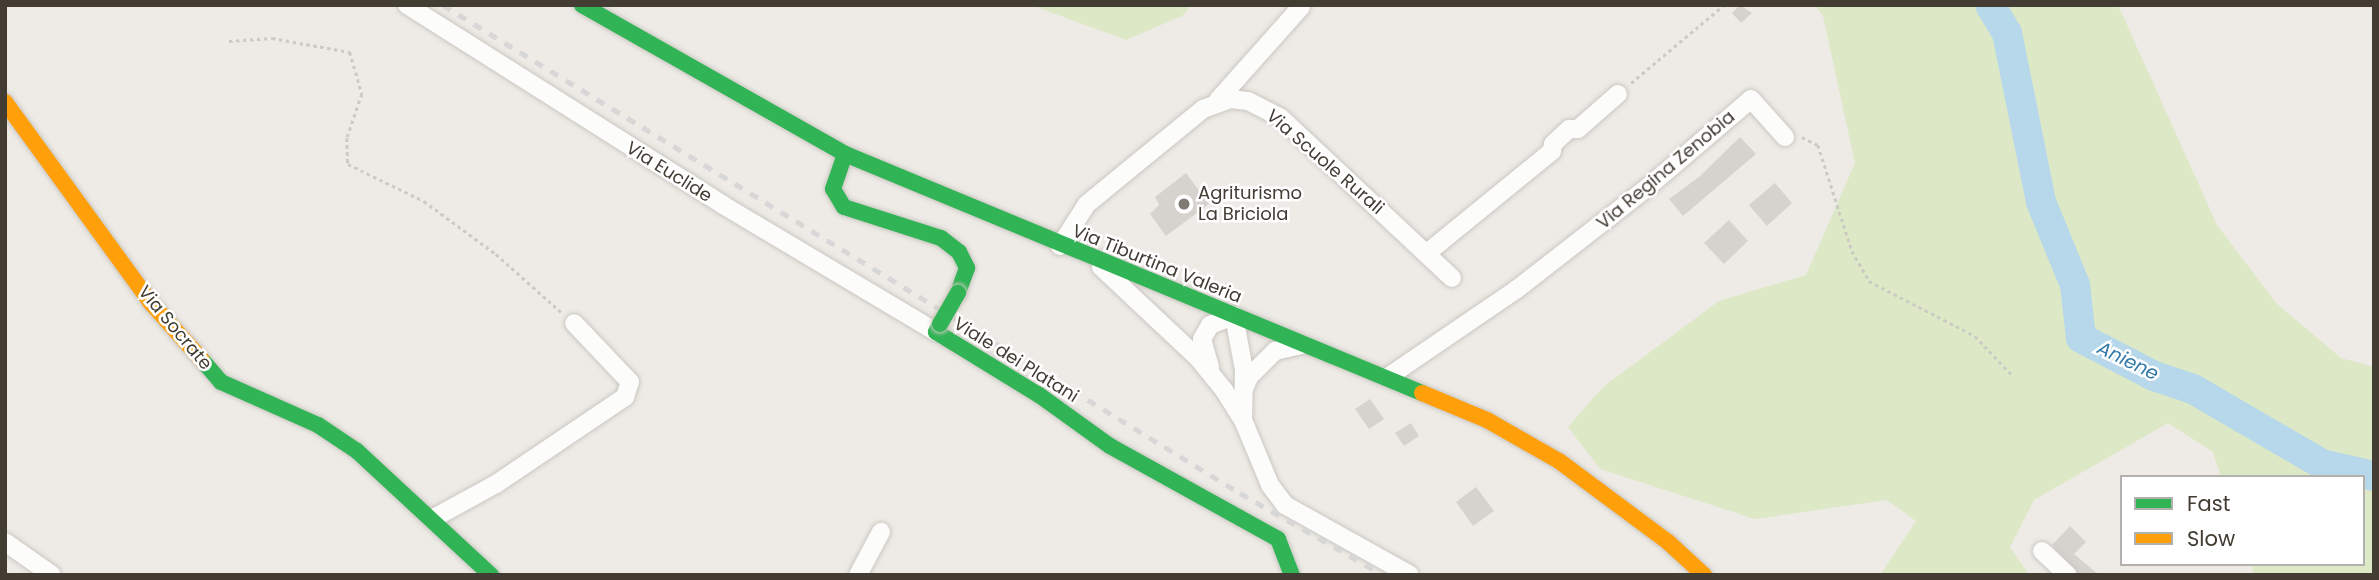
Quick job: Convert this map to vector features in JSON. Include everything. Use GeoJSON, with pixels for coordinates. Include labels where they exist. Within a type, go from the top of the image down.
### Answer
{"type":"FeatureCollection","features":[{"type":"Feature","properties":{"kind":"street","name":"Via Euclide"},"geometry":{"type":"LineString","coordinates":[[407,5],[723,205],[938,328]]}},
{"type":"Feature","properties":{"kind":"street","name":"Via Tiburtina Valeria"},"geometry":{"type":"LineString","coordinates":[[582,5],[845,154],[1060,246],[1388,377],[1488,420],[1559,461],[1668,542],[1704,575]]}},
{"type":"Feature","properties":{"kind":"street"},"geometry":{"type":"LineString","coordinates":[[1060,246],[1087,204],[1218,100],[1300,7]]}},
{"type":"Feature","properties":{"kind":"street"},"geometry":{"type":"LineString","coordinates":[[1427,253],[1552,151],[1553,144],[1569,129],[1578,129],[1618,94]]}},
{"type":"Feature","properties":{"kind":"street","name":"Via Regina Zenobia"},"geometry":{"type":"LineString","coordinates":[[1388,377],[1528,280],[1648,187],[1751,99],[1785,137]]}},
{"type":"Feature","properties":{"kind":"street","name":"Via Scuole Rurali"},"geometry":{"type":"LineString","coordinates":[[1218,100],[1248,101],[1281,118],[1452,278]]}},
{"type":"Feature","properties":{"kind":"street","name":"Via Socrate"},"geometry":{"type":"LineString","coordinates":[[5,103],[151,303],[221,382],[318,425],[358,451],[491,575]]}},
{"type":"Feature","properties":{"kind":"street","name":"Viale dei Platani"},"geometry":{"type":"LineString","coordinates":[[845,154],[833,189],[844,207],[941,238],[959,252],[967,268],[958,293],[938,328],[1110,446],[1278,539],[1292,575]]}},
{"type":"Feature","properties":{"kind":"street"},"geometry":{"type":"LineString","coordinates":[[1094,259],[1166,326],[1214,377],[1243,420],[1270,485],[1285,505],[1410,575]]}},
{"type":"Feature","properties":{"kind":"street"},"geometry":{"type":"LineString","coordinates":[[1214,377],[1202,339],[1210,325],[1234,316],[1244,370],[1243,420]]}},
{"type":"Feature","properties":{"kind":"street"},"geometry":{"type":"LineString","coordinates":[[432,519],[496,484],[625,397],[630,382],[574,323]]}},
{"type":"Feature","properties":{"kind":"street"},"geometry":{"type":"LineString","coordinates":[[1243,392],[1261,362],[1275,351],[1306,345]]}},
{"type":"Feature","properties":{"kind":"street"},"geometry":{"type":"LineString","coordinates":[[858,575],[881,533]]}},
{"type":"Feature","properties":{"kind":"street"},"geometry":{"type":"LineString","coordinates":[[5,542],[52,575]]}},
{"type":"Feature","properties":{"kind":"street"},"geometry":{"type":"LineString","coordinates":[[2042,551],[2068,575]]}},
{"type":"Feature","properties":{"kind":"path"},"geometry":{"type":"LineString","coordinates":[[1618,94],[1724,5]]}},
{"type":"Feature","properties":{"kind":"path"},"geometry":{"type":"LineString","coordinates":[[229,41],[272,38],[350,52],[362,94],[347,138],[348,164],[424,201],[496,254],[574,323]]}},
{"type":"Feature","properties":{"kind":"path"},"geometry":{"type":"LineString","coordinates":[[1785,137],[1808,138],[1818,145],[1852,251],[1869,281],[1975,336],[2012,374]]}},
{"type":"Feature","properties":{"kind":"green space"},"geometry":{"type":"Polygon","coordinates":[[[1031,5],[1192,5],[1182,16],[1126,40],[1031,5]]]}},
{"type":"Feature","properties":{"kind":"green space"},"geometry":{"type":"Polygon","coordinates":[[[1815,5],[2118,5],[2217,225],[2276,303],[2341,358],[2374,367],[2374,575],[2254,575],[2252,566],[2365,566],[2365,475],[2220,475],[2213,452],[2168,423],[2034,500],[2010,547],[2029,575],[1880,575],[1916,521],[1887,500],[1755,519],[1600,469],[1568,427],[1603,387],[1719,301],[1806,275],[1855,163],[1823,16],[1815,5]]]}},
{"type":"Feature","properties":{"kind":"building"},"geometry":{"type":"Polygon","coordinates":[[[1740,5],[1752,13],[1741,23],[1732,13],[1740,5]]]}},
{"type":"Feature","properties":{"kind":"building"},"geometry":{"type":"Polygon","coordinates":[[[1740,137],[1756,154],[1683,216],[1669,199],[1699,177],[1740,137]]]}},
{"type":"Feature","properties":{"kind":"building","name":"Agriturismo La Briciola"},"geometry":{"type":"Polygon","coordinates":[[[1186,173],[1209,204],[1166,236],[1150,214],[1159,205],[1155,197],[1186,173]]]}},
{"type":"Feature","properties":{"kind":"building"},"geometry":{"type":"Polygon","coordinates":[[[1775,183],[1792,203],[1767,226],[1749,205],[1775,183]]]}},
{"type":"Feature","properties":{"kind":"building"},"geometry":{"type":"Polygon","coordinates":[[[1729,220],[1748,241],[1724,264],[1704,243],[1729,220]]]}},
{"type":"Feature","properties":{"kind":"building"},"geometry":{"type":"Polygon","coordinates":[[[1370,399],[1384,419],[1369,429],[1355,409],[1370,399]]]}},
{"type":"Feature","properties":{"kind":"building"},"geometry":{"type":"Polygon","coordinates":[[[1411,423],[1419,436],[1404,446],[1395,433],[1411,423]]]}},
{"type":"Feature","properties":{"kind":"building"},"geometry":{"type":"Polygon","coordinates":[[[1476,487],[1494,511],[1473,526],[1456,502],[1476,487]]]}},
{"type":"Feature","properties":{"kind":"building"},"geometry":{"type":"Polygon","coordinates":[[[2070,526],[2086,542],[2074,554],[2099,575],[2079,575],[2052,545],[2070,526]]]}},
{"type":"Feature","properties":{"kind":"waterway","name":"Aniene"},"geometry":{"type":"LineString","coordinates":[[1990,5],[2007,33],[2041,202],[2075,285],[2081,338],[2154,376],[2193,389],[2322,464],[2374,476]]}},
{"type":"Feature","properties":{"kind":"railway"},"geometry":{"type":"LineString","coordinates":[[443,5],[1240,493],[1383,575]]}},
{"type":"Feature","properties":{"kind":"traffic: fast"},"geometry":{"type":"LineString","coordinates":[[582,5],[845,154],[1422,393]]}},
{"type":"Feature","properties":{"kind":"traffic: fast"},"geometry":{"type":"LineString","coordinates":[[845,154],[833,189],[844,207],[941,238],[959,252],[967,268],[958,293]]}},
{"type":"Feature","properties":{"kind":"traffic: fast"},"geometry":{"type":"LineString","coordinates":[[940,324],[958,293]]}},
{"type":"Feature","properties":{"kind":"traffic: fast"},"geometry":{"type":"LineString","coordinates":[[940,324],[936,332],[1039,395],[1110,446],[1278,539],[1292,575]]}},
{"type":"Feature","properties":{"kind":"traffic: fast"},"geometry":{"type":"LineString","coordinates":[[202,360],[221,382],[318,425],[357,451],[491,575]]}},
{"type":"Feature","properties":{"kind":"traffic: slow"},"geometry":{"type":"LineString","coordinates":[[5,102],[151,303],[202,360]]}},
{"type":"Feature","properties":{"kind":"traffic: slow"},"geometry":{"type":"LineString","coordinates":[[1422,393],[1487,420],[1559,461],[1668,542],[1704,575]]}},
{"type":"Feature","properties":{"kind":"place","name":"Agriturismo La Briciola"},"geometry":{"type":"Point","coordinates":[1184,204]}}]}
